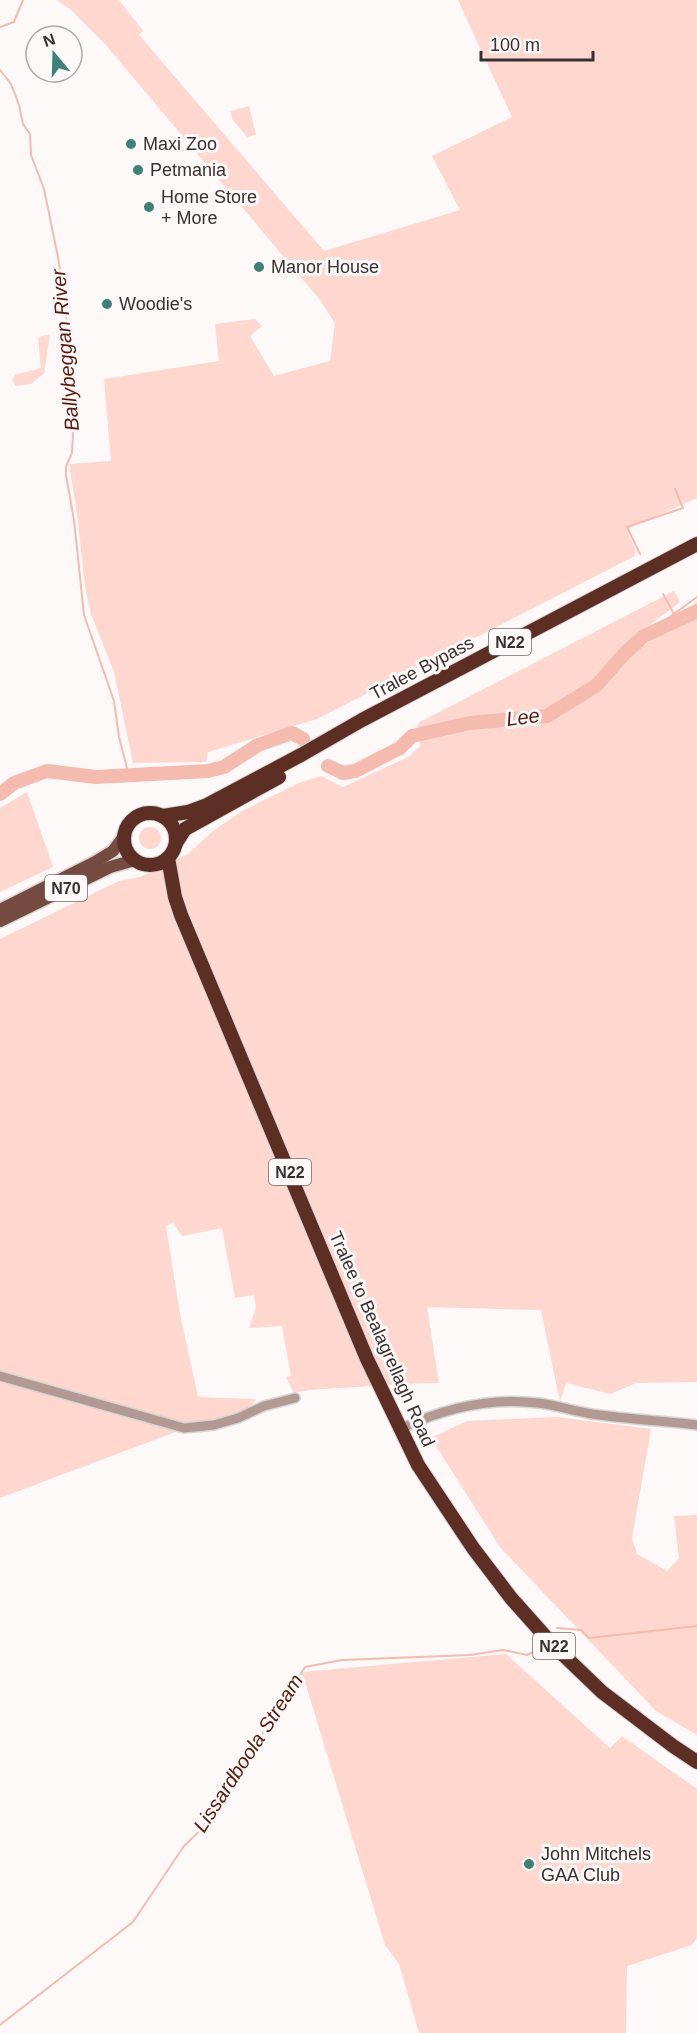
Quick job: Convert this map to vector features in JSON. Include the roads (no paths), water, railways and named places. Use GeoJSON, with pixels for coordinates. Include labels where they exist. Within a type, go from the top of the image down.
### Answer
{"type":"FeatureCollection","features":[{"type":"Feature","properties":{"kind":"highway","name":"Tralee Bypass"},"geometry":{"type":"LineString","coordinates":[[326,746],[362,720],[697,544]]}},
{"type":"Feature","properties":{"kind":"highway","name":"Tralee Bypass"},"geometry":{"type":"LineString","coordinates":[[176,843],[185,829],[326,746],[697,554]]}},
{"type":"Feature","properties":{"kind":"highway","name":"Tralee Bypass"},"geometry":{"type":"LineString","coordinates":[[163,816],[177,815],[207,805],[305,758]]}},
{"type":"Feature","properties":{"kind":"highway","name":"N22"},"geometry":{"type":"LineString","coordinates":[[125,834],[132,821],[138,816],[146,814],[163,816]]}},
{"type":"Feature","properties":{"kind":"highway"},"geometry":{"type":"LineString","coordinates":[[163,816],[174,828],[176,843]]}},
{"type":"Feature","properties":{"kind":"highway"},"geometry":{"type":"LineString","coordinates":[[125,834],[126,849],[135,861],[151,865],[168,858]]}},
{"type":"Feature","properties":{"kind":"highway","name":"N22"},"geometry":{"type":"LineString","coordinates":[[168,858],[176,843]]}},
{"type":"Feature","properties":{"kind":"highway","name":"Tralee to Bealagrellagh Road"},"geometry":{"type":"LineString","coordinates":[[168,858],[175,897],[182,915],[368,1359],[418,1465],[473,1548],[511,1598],[552,1644],[602,1692],[697,1762]]}},
{"type":"Feature","properties":{"kind":"highway","name":"Tralee to Bealagrellagh Road"},"geometry":{"type":"LineString","coordinates":[[151,865],[182,915]]}},
{"type":"Feature","properties":{"kind":"main road","name":"N70"},"geometry":{"type":"LineString","coordinates":[[0,910],[95,862],[113,851],[125,834]]}},
{"type":"Feature","properties":{"kind":"main road","name":"N70"},"geometry":{"type":"LineString","coordinates":[[0,921],[110,867],[135,861]]}},
{"type":"Feature","properties":{"kind":"street"},"geometry":{"type":"LineString","coordinates":[[0,1376],[184,1428],[214,1425],[238,1418],[264,1406],[295,1398]]}},
{"type":"Feature","properties":{"kind":"street"},"geometry":{"type":"LineString","coordinates":[[400,1429],[416,1421],[460,1407],[517,1401],[599,1415],[697,1425]]}},
{"type":"Feature","properties":{"kind":"waterway","name":"Ballybeggan River"},"geometry":{"type":"LineString","coordinates":[[0,27],[14,22],[23,0]]}},
{"type":"Feature","properties":{"kind":"waterway","name":"Ballybeggan River"},"geometry":{"type":"LineString","coordinates":[[0,70],[11,84],[23,124],[30,134],[31,155],[44,189],[58,257],[66,310],[69,369],[74,408],[72,453],[66,466],[66,475],[74,520],[84,615],[114,701],[119,737],[129,776]]}},
{"type":"Feature","properties":{"kind":"waterway"},"geometry":{"type":"LineString","coordinates":[[640,554],[627,527],[683,508],[675,489]]}},
{"type":"Feature","properties":{"kind":"waterway"},"geometry":{"type":"LineString","coordinates":[[663,594],[674,614]]}},
{"type":"Feature","properties":{"kind":"waterway"},"geometry":{"type":"LineString","coordinates":[[644,636],[697,597]]}},
{"type":"Feature","properties":{"kind":"waterway","name":"Lee"},"geometry":{"type":"LineString","coordinates":[[328,766],[343,773],[355,771],[400,748],[412,736],[470,723],[547,716],[597,685],[624,654],[644,636],[697,611]]}},
{"type":"Feature","properties":{"kind":"waterway","name":"Lee"},"geometry":{"type":"LineString","coordinates":[[0,794],[14,783],[47,771],[96,777],[208,771],[224,767],[258,745],[292,733],[303,739]]}},
{"type":"Feature","properties":{"kind":"waterway","name":"Lissardboola Stream"},"geometry":{"type":"LineString","coordinates":[[557,1628],[581,1630],[589,1638],[697,1626]]}},
{"type":"Feature","properties":{"kind":"waterway","name":"Lissardboola Stream"},"geometry":{"type":"LineString","coordinates":[[0,2025],[133,1922],[184,1846],[202,1829],[305,1667],[342,1660],[470,1655],[503,1650],[527,1655],[535,1651]]}},
{"type":"Feature","properties":{"kind":"place","name":"Maxi Zoo"},"geometry":{"type":"Point","coordinates":[131,144]}},
{"type":"Feature","properties":{"kind":"place","name":"Petmania"},"geometry":{"type":"Point","coordinates":[138,170]}},
{"type":"Feature","properties":{"kind":"place","name":"Home Store + More"},"geometry":{"type":"Point","coordinates":[149,207]}},
{"type":"Feature","properties":{"kind":"place","name":"Manor House"},"geometry":{"type":"Point","coordinates":[259,267]}},
{"type":"Feature","properties":{"kind":"place","name":"Woodie's"},"geometry":{"type":"Point","coordinates":[107,304]}},
{"type":"Feature","properties":{"kind":"place","name":"John Mitchels GAA Club"},"geometry":{"type":"Point","coordinates":[529,1864]}}]}
